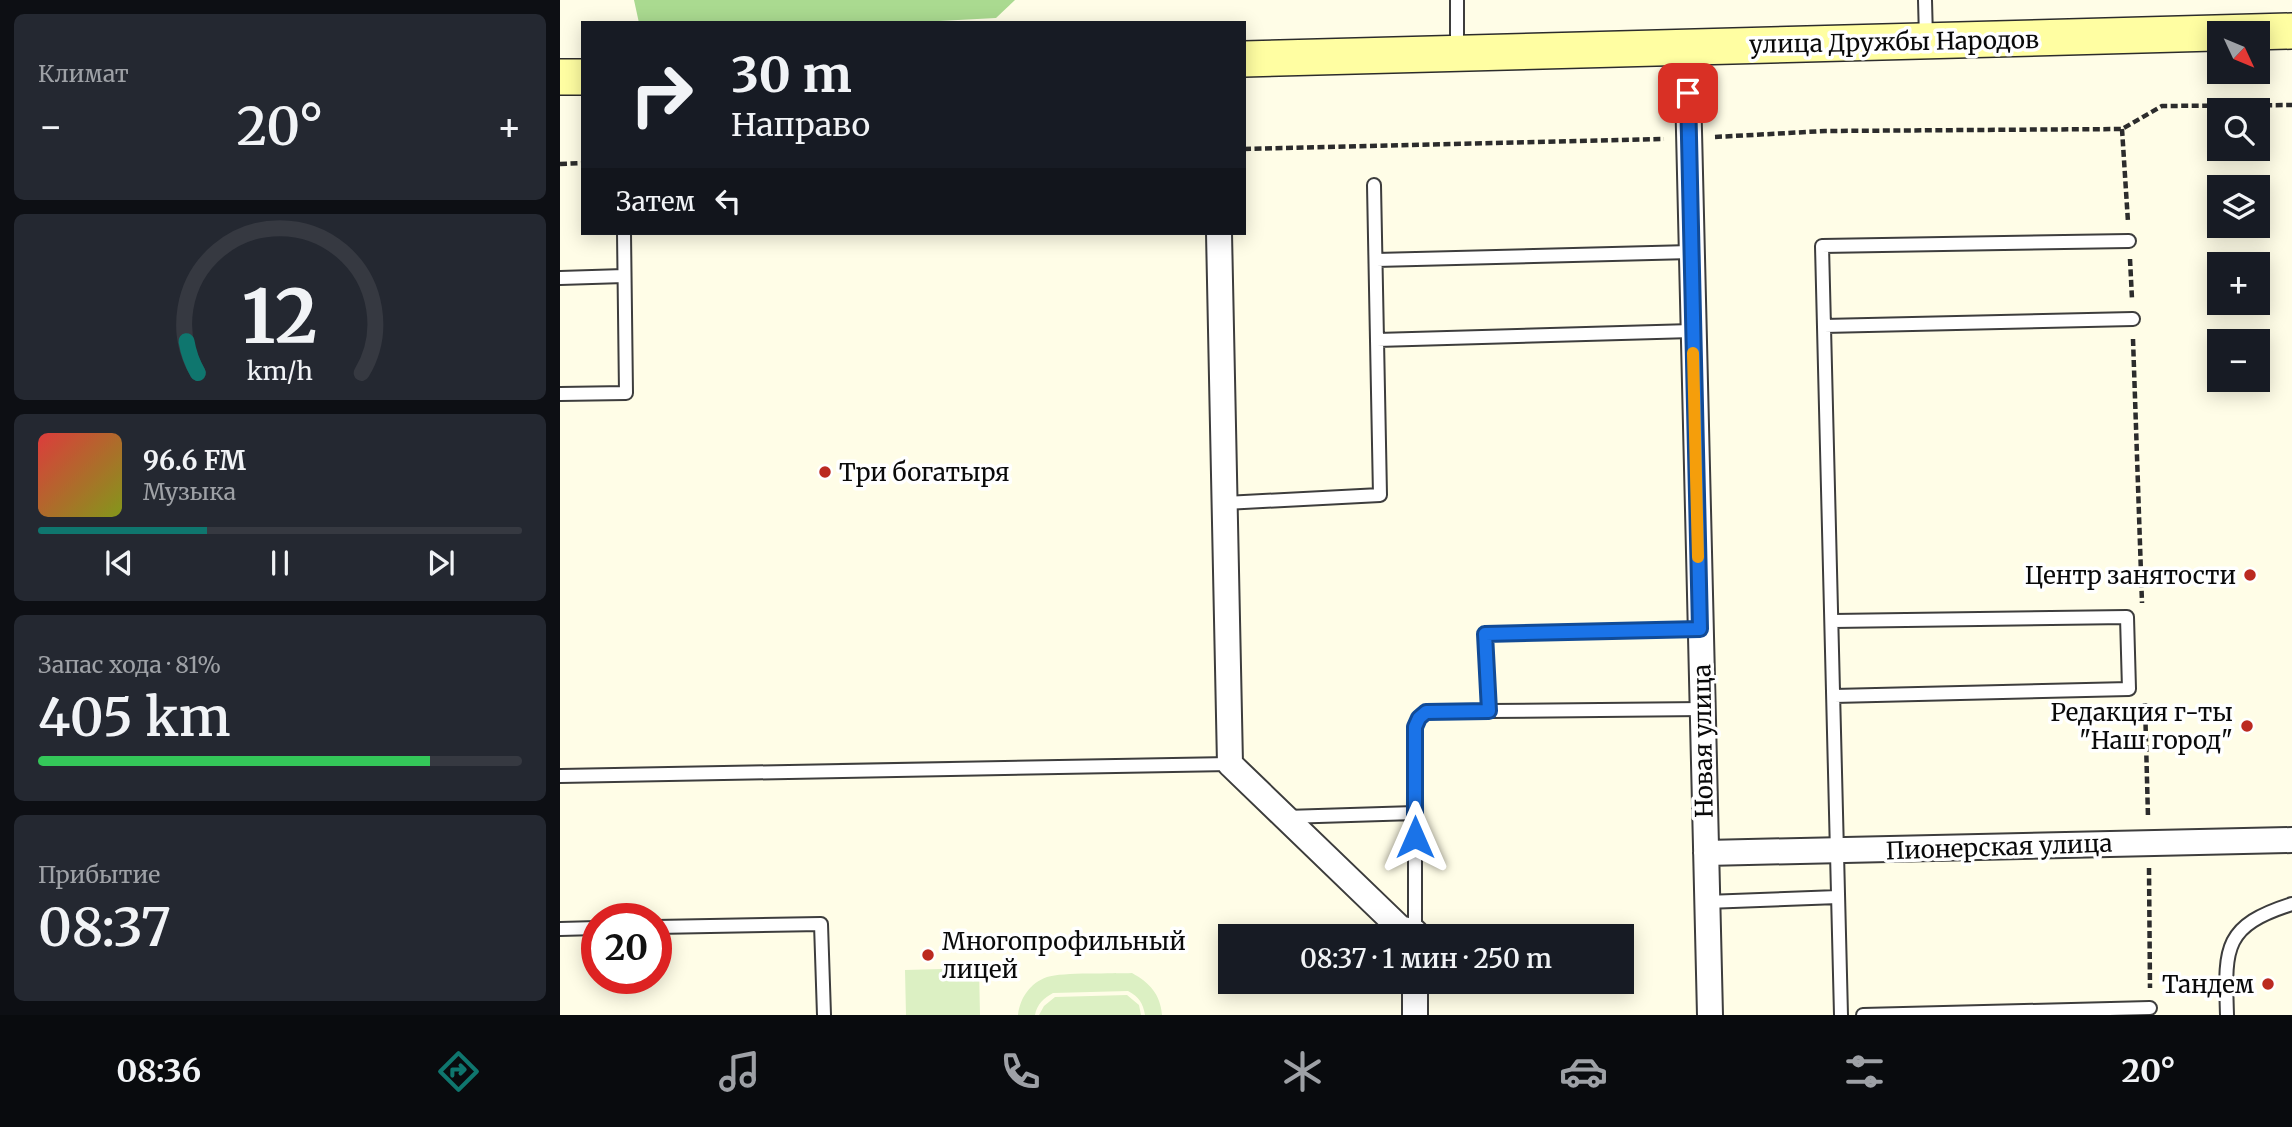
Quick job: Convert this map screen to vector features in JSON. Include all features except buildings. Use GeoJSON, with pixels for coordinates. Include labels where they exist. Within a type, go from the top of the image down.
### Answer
{"type":"FeatureCollection","features":[{"type":"Feature","properties":{"kind":"street","name":"улица Дружбы Народов"},"geometry":{"type":"LineString","coordinates":[[1246,59],[2292,31]]}},
{"type":"Feature","properties":{"kind":"street","name":"Новая улица"},"geometry":{"type":"LineString","coordinates":[[1687,47],[1710,1015]]}},
{"type":"Feature","properties":{"kind":"street"},"geometry":{"type":"LineString","coordinates":[[560,77],[581,77]]}},
{"type":"Feature","properties":{"kind":"street"},"geometry":{"type":"LineString","coordinates":[[1219,235],[1230,764],[1396,924]]}},
{"type":"Feature","properties":{"kind":"street","name":"Пионерская улица"},"geometry":{"type":"LineString","coordinates":[[1706,853],[2292,839]]}},
{"type":"Feature","properties":{"kind":"street"},"geometry":{"type":"LineString","coordinates":[[1415,994],[1415,1015]]}},
{"type":"Feature","properties":{"kind":"lane"},"geometry":{"type":"LineString","coordinates":[[1457,0],[1457,54]]}},
{"type":"Feature","properties":{"kind":"lane"},"geometry":{"type":"LineString","coordinates":[[1925,0],[1926,41]]}},
{"type":"Feature","properties":{"kind":"lane"},"geometry":{"type":"LineString","coordinates":[[1225,503],[1380,495],[1374,185]]}},
{"type":"Feature","properties":{"kind":"lane"},"geometry":{"type":"LineString","coordinates":[[560,394],[626,393],[624,235]]}},
{"type":"Feature","properties":{"kind":"lane"},"geometry":{"type":"LineString","coordinates":[[1842,1015],[1822,246],[2129,241]]}},
{"type":"Feature","properties":{"kind":"lane"},"geometry":{"type":"LineString","coordinates":[[1376,260],[1691,252]]}},
{"type":"Feature","properties":{"kind":"lane"},"geometry":{"type":"LineString","coordinates":[[560,278],[624,276]]}},
{"type":"Feature","properties":{"kind":"lane"},"geometry":{"type":"LineString","coordinates":[[1824,326],[2133,319]]}},
{"type":"Feature","properties":{"kind":"lane"},"geometry":{"type":"LineString","coordinates":[[1377,340],[1692,331]]}},
{"type":"Feature","properties":{"kind":"lane"},"geometry":{"type":"LineString","coordinates":[[1833,621],[2127,617],[2129,677],[2129,689],[1834,696]]}},
{"type":"Feature","properties":{"kind":"lane"},"geometry":{"type":"LineString","coordinates":[[1489,711],[1485,634],[1700,629]]}},
{"type":"Feature","properties":{"kind":"lane"},"geometry":{"type":"LineString","coordinates":[[1415,924],[1415,727],[1426,712],[1703,709]]}},
{"type":"Feature","properties":{"kind":"lane"},"geometry":{"type":"LineString","coordinates":[[560,776],[1230,764]]}},
{"type":"Feature","properties":{"kind":"lane"},"geometry":{"type":"LineString","coordinates":[[1285,817],[1415,813]]}},
{"type":"Feature","properties":{"kind":"lane"},"geometry":{"type":"LineString","coordinates":[[1706,902],[1838,897]]}},
{"type":"Feature","properties":{"kind":"lane"},"geometry":{"type":"LineString","coordinates":[[2227,1015],[2225,967],[2229,947],[2252,922],[2270,911],[2292,904]]}},
{"type":"Feature","properties":{"kind":"lane"},"geometry":{"type":"LineString","coordinates":[[672,927],[821,924],[824,1015]]}},
{"type":"Feature","properties":{"kind":"lane"},"geometry":{"type":"LineString","coordinates":[[560,929],[581,928]]}},
{"type":"Feature","properties":{"kind":"lane"},"geometry":{"type":"LineString","coordinates":[[1863,1015],[2150,1008]]}},
{"type":"Feature","properties":{"kind":"path"},"geometry":{"type":"LineString","coordinates":[[1246,149],[1689,138],[1825,131],[2122,129],[2162,106],[2292,105]]}},
{"type":"Feature","properties":{"kind":"path"},"geometry":{"type":"LineString","coordinates":[[2122,129],[2133,319],[2142,608]]}},
{"type":"Feature","properties":{"kind":"path"},"geometry":{"type":"LineString","coordinates":[[560,163],[581,163]]}},
{"type":"Feature","properties":{"kind":"path"},"geometry":{"type":"LineString","coordinates":[[2144,691],[2149,843],[2150,1008]]}},
{"type":"Feature","properties":{"kind":"green space"},"geometry":{"type":"Polygon","coordinates":[[[634,0],[1015,0],[996,18],[939,21],[639,21],[634,0]]]}},
{"type":"Feature","properties":{"kind":"green space"},"geometry":{"type":"Polygon","coordinates":[[[979,968],[980,1015],[906,1015],[905,970],[979,968]]]}},
{"type":"Feature","properties":{"kind":"green space"},"geometry":{"type":"Polygon","coordinates":[[[1132,973],[1153,990],[1162,1015],[1145,1015],[1140,1001],[1128,991],[1053,993],[1041,1002],[1035,1015],[1018,1015],[1027,992],[1047,977],[1132,973]]]}},
{"type":"Feature","properties":{"kind":"green space"},"geometry":{"type":"Polygon","coordinates":[[[1127,995],[1139,1005],[1141,1015],[1039,1015],[1044,1006],[1055,997],[1127,995]]]}},
{"type":"Feature","properties":{"kind":"slow traffic"},"geometry":{"type":"LineString","coordinates":[[1693,353],[1698,557]]}},
{"type":"Feature","properties":{"kind":"place","name":"Три богатыря"},"geometry":{"type":"Point","coordinates":[825,472]}},
{"type":"Feature","properties":{"kind":"place","name":"Центр занятости"},"geometry":{"type":"Point","coordinates":[2250,575]}},
{"type":"Feature","properties":{"kind":"place","name":"Редакция г-ты \"Наш город\""},"geometry":{"type":"Point","coordinates":[2247,726]}},
{"type":"Feature","properties":{"kind":"place","name":"Многопрофильный лицей"},"geometry":{"type":"Point","coordinates":[928,955]}},
{"type":"Feature","properties":{"kind":"place","name":"Тандем"},"geometry":{"type":"Point","coordinates":[2268,984]}},
{"type":"Feature","properties":{"kind":"route"},"geometry":{"type":"LineString","coordinates":[[1415,837],[1415,727],[1426,712],[1489,711],[1485,634],[1700,629],[1688,93]]}}]}
